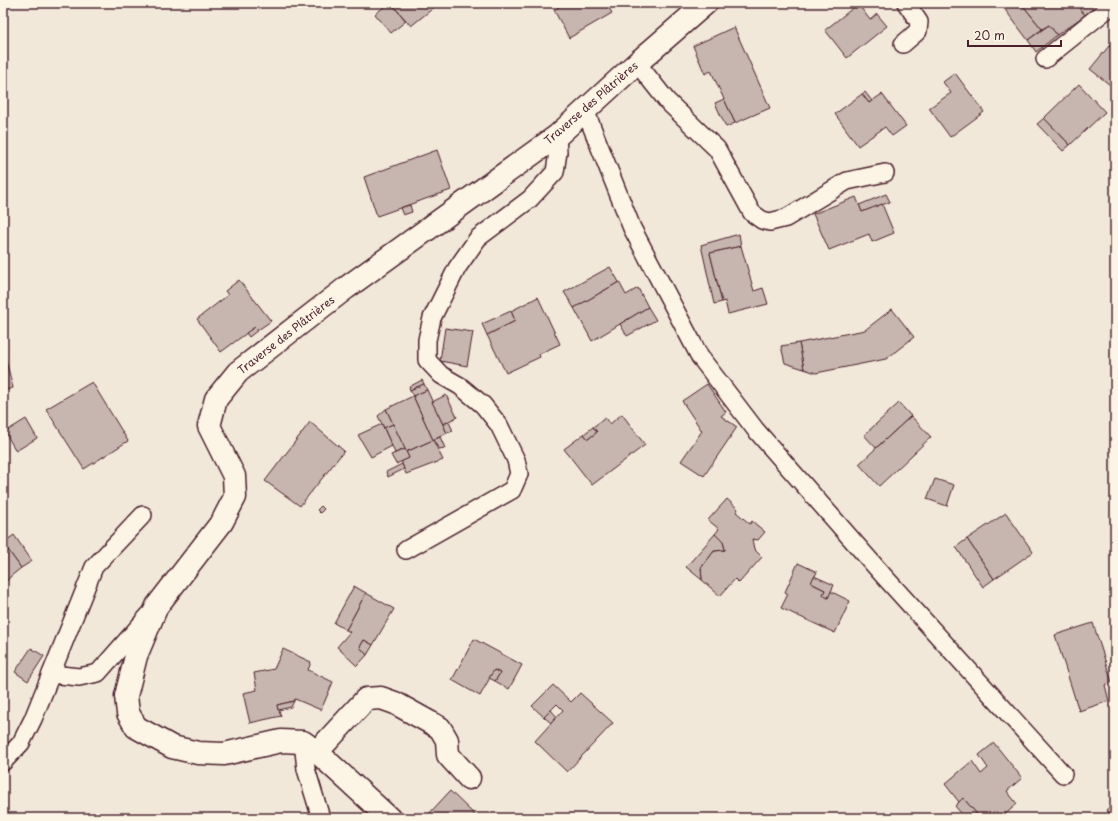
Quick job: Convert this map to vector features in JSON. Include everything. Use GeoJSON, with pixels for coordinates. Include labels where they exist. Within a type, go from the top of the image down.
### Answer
{"type":"FeatureCollection","features":[{"type":"Feature","properties":{"kind":"street","name":"Traverse des Plâtrières"},"geometry":{"type":"LineString","coordinates":[[310,747],[281,741],[224,754],[198,753],[172,747],[136,727],[128,713],[126,696],[136,656],[157,606],[222,522],[236,497],[234,476],[209,426],[216,399],[238,372],[346,288],[557,136],[584,110],[706,3]]}},
{"type":"Feature","properties":{"kind":"street"},"geometry":{"type":"LineString","coordinates":[[389,818],[310,747],[366,699],[381,698],[395,703],[440,728],[447,740],[448,756],[469,778]]}},
{"type":"Feature","properties":{"kind":"lane"},"geometry":{"type":"LineString","coordinates":[[903,44],[918,31],[919,22],[906,3]]}},
{"type":"Feature","properties":{"kind":"lane"},"geometry":{"type":"LineString","coordinates":[[1045,59],[1115,3]]}},
{"type":"Feature","properties":{"kind":"lane"},"geometry":{"type":"LineString","coordinates":[[637,63],[666,101],[717,149],[752,213],[762,220],[770,222],[786,218],[847,181],[885,173]]}},
{"type":"Feature","properties":{"kind":"lane"},"geometry":{"type":"LineString","coordinates":[[584,110],[632,228],[700,357],[755,430],[882,574],[1064,774]]}},
{"type":"Feature","properties":{"kind":"lane"},"geometry":{"type":"LineString","coordinates":[[406,550],[512,490],[518,474],[516,460],[500,425],[483,405],[460,386],[441,375],[427,360],[427,340],[432,318],[457,268],[478,238],[530,199],[555,172],[558,152],[557,136]]}},
{"type":"Feature","properties":{"kind":"lane"},"geometry":{"type":"LineString","coordinates":[[3,762],[21,743],[51,674],[94,567],[143,515]]}},
{"type":"Feature","properties":{"kind":"lane"},"geometry":{"type":"LineString","coordinates":[[51,674],[79,677],[98,673],[157,606]]}},
{"type":"Feature","properties":{"kind":"lane"},"geometry":{"type":"LineString","coordinates":[[310,747],[306,769],[321,818]]}},
{"type":"Feature","properties":{"kind":"building"},"geometry":{"type":"Polygon","coordinates":[[[391,3],[406,21],[391,33],[375,14],[391,3]]]}},
{"type":"Feature","properties":{"kind":"building"},"geometry":{"type":"Polygon","coordinates":[[[391,3],[435,3],[437,5],[411,26],[391,3]]]}},
{"type":"Feature","properties":{"kind":"building"},"geometry":{"type":"Polygon","coordinates":[[[565,3],[606,3],[612,13],[569,38],[554,10],[565,3]]]}},
{"type":"Feature","properties":{"kind":"building"},"geometry":{"type":"Polygon","coordinates":[[[1000,3],[1021,3],[1042,29],[1028,40],[1000,3]]]}},
{"type":"Feature","properties":{"kind":"building"},"geometry":{"type":"Polygon","coordinates":[[[1021,3],[1075,3],[1085,15],[1057,35],[1049,25],[1042,29],[1021,3]]]}},
{"type":"Feature","properties":{"kind":"building"},"geometry":{"type":"Polygon","coordinates":[[[1075,3],[1100,3],[1085,15],[1075,3]]]}},
{"type":"Feature","properties":{"kind":"building"},"geometry":{"type":"Polygon","coordinates":[[[858,4],[870,20],[877,14],[887,26],[847,58],[825,30],[858,4]]]}},
{"type":"Feature","properties":{"kind":"building"},"geometry":{"type":"Polygon","coordinates":[[[1049,25],[1057,35],[1036,52],[1028,40],[1049,25]]]}},
{"type":"Feature","properties":{"kind":"building"},"geometry":{"type":"Polygon","coordinates":[[[734,27],[770,108],[735,123],[711,71],[705,74],[693,46],[734,27]]]}},
{"type":"Feature","properties":{"kind":"building"},"geometry":{"type":"Polygon","coordinates":[[[1115,38],[1115,51],[1109,46],[1115,38]]]}},
{"type":"Feature","properties":{"kind":"building"},"geometry":{"type":"Polygon","coordinates":[[[1109,46],[1115,51],[1115,89],[1090,69],[1109,46]]]}},
{"type":"Feature","properties":{"kind":"building"},"geometry":{"type":"Polygon","coordinates":[[[955,73],[984,112],[950,137],[929,108],[951,93],[943,82],[955,73]]]}},
{"type":"Feature","properties":{"kind":"building"},"geometry":{"type":"Polygon","coordinates":[[[1079,84],[1105,112],[1070,145],[1044,118],[1079,84]]]}},
{"type":"Feature","properties":{"kind":"building"},"geometry":{"type":"Polygon","coordinates":[[[865,92],[872,101],[869,103],[862,94],[865,92]]]}},
{"type":"Feature","properties":{"kind":"building"},"geometry":{"type":"Polygon","coordinates":[[[862,94],[869,103],[882,94],[906,126],[892,136],[885,127],[858,146],[835,114],[862,94]]]}},
{"type":"Feature","properties":{"kind":"building"},"geometry":{"type":"Polygon","coordinates":[[[724,99],[735,123],[726,127],[715,103],[724,99]]]}},
{"type":"Feature","properties":{"kind":"building"},"geometry":{"type":"Polygon","coordinates":[[[1044,118],[1070,145],[1063,151],[1037,124],[1044,118]]]}},
{"type":"Feature","properties":{"kind":"building"},"geometry":{"type":"Polygon","coordinates":[[[437,150],[451,190],[377,216],[364,177],[437,150]]]}},
{"type":"Feature","properties":{"kind":"building"},"geometry":{"type":"Polygon","coordinates":[[[886,194],[890,202],[862,212],[859,205],[886,194]]]}},
{"type":"Feature","properties":{"kind":"building"},"geometry":{"type":"Polygon","coordinates":[[[856,197],[862,212],[882,204],[894,233],[872,242],[869,234],[829,250],[813,214],[856,197]]]}},
{"type":"Feature","properties":{"kind":"building"},"geometry":{"type":"Polygon","coordinates":[[[410,205],[412,212],[403,215],[400,208],[410,205]]]}},
{"type":"Feature","properties":{"kind":"building"},"geometry":{"type":"Polygon","coordinates":[[[739,234],[741,246],[710,253],[722,302],[714,304],[701,245],[739,234]]]}},
{"type":"Feature","properties":{"kind":"building"},"geometry":{"type":"Polygon","coordinates":[[[741,246],[754,291],[763,288],[768,304],[728,314],[725,301],[722,302],[710,253],[741,246]]]}},
{"type":"Feature","properties":{"kind":"building"},"geometry":{"type":"Polygon","coordinates":[[[610,267],[619,282],[574,308],[564,292],[610,267]]]}},
{"type":"Feature","properties":{"kind":"building"},"geometry":{"type":"Polygon","coordinates":[[[239,280],[271,321],[258,330],[255,327],[221,352],[197,319],[228,295],[225,291],[239,280]]]}},
{"type":"Feature","properties":{"kind":"building"},"geometry":{"type":"Polygon","coordinates":[[[619,282],[626,295],[638,288],[648,307],[592,341],[574,308],[619,282]]]}},
{"type":"Feature","properties":{"kind":"building"},"geometry":{"type":"Polygon","coordinates":[[[538,297],[560,344],[539,354],[540,357],[506,373],[487,335],[515,321],[511,311],[538,297]]]}},
{"type":"Feature","properties":{"kind":"building"},"geometry":{"type":"Polygon","coordinates":[[[648,307],[656,320],[627,336],[620,324],[648,307]]]}},
{"type":"Feature","properties":{"kind":"building"},"geometry":{"type":"Polygon","coordinates":[[[892,309],[914,337],[886,359],[816,373],[804,369],[799,343],[865,330],[892,309]]]}},
{"type":"Feature","properties":{"kind":"building"},"geometry":{"type":"Polygon","coordinates":[[[511,311],[515,321],[487,335],[482,324],[511,311]]]}},
{"type":"Feature","properties":{"kind":"building"},"geometry":{"type":"Polygon","coordinates":[[[255,327],[258,330],[249,337],[246,333],[255,327]]]}},
{"type":"Feature","properties":{"kind":"building"},"geometry":{"type":"Polygon","coordinates":[[[445,328],[473,332],[467,366],[440,361],[445,328]]]}},
{"type":"Feature","properties":{"kind":"building"},"geometry":{"type":"Polygon","coordinates":[[[799,343],[804,369],[785,363],[781,346],[799,343]]]}},
{"type":"Feature","properties":{"kind":"building"},"geometry":{"type":"Polygon","coordinates":[[[3,356],[5,356],[13,388],[3,391],[3,356]]]}},
{"type":"Feature","properties":{"kind":"building"},"geometry":{"type":"Polygon","coordinates":[[[422,380],[424,384],[410,390],[409,387],[422,380]]]}},
{"type":"Feature","properties":{"kind":"building"},"geometry":{"type":"Polygon","coordinates":[[[92,382],[128,441],[84,469],[46,409],[92,382]]]}},
{"type":"Feature","properties":{"kind":"building"},"geometry":{"type":"Polygon","coordinates":[[[424,384],[427,390],[413,396],[410,390],[424,384]]]}},
{"type":"Feature","properties":{"kind":"building"},"geometry":{"type":"Polygon","coordinates":[[[707,384],[726,412],[721,416],[737,427],[704,476],[681,461],[702,431],[682,401],[707,384]]]}},
{"type":"Feature","properties":{"kind":"building"},"geometry":{"type":"Polygon","coordinates":[[[427,390],[447,433],[433,440],[413,396],[427,390]]]}},
{"type":"Feature","properties":{"kind":"building"},"geometry":{"type":"Polygon","coordinates":[[[446,395],[457,417],[443,424],[432,402],[446,395]]]}},
{"type":"Feature","properties":{"kind":"building"},"geometry":{"type":"Polygon","coordinates":[[[413,396],[433,440],[406,452],[386,409],[413,396]]]}},
{"type":"Feature","properties":{"kind":"building"},"geometry":{"type":"Polygon","coordinates":[[[899,403],[911,416],[876,448],[864,435],[899,403]]]}},
{"type":"Feature","properties":{"kind":"building"},"geometry":{"type":"Polygon","coordinates":[[[386,409],[393,424],[384,428],[378,416],[386,409]]]}},
{"type":"Feature","properties":{"kind":"building"},"geometry":{"type":"Polygon","coordinates":[[[622,414],[645,445],[592,485],[564,449],[584,434],[588,439],[597,432],[593,427],[605,418],[610,424],[622,414]]]}},
{"type":"Feature","properties":{"kind":"building"},"geometry":{"type":"Polygon","coordinates":[[[911,416],[931,437],[879,486],[859,464],[911,416]]]}},
{"type":"Feature","properties":{"kind":"building"},"geometry":{"type":"Polygon","coordinates":[[[26,419],[37,438],[16,451],[5,432],[26,419]]]}},
{"type":"Feature","properties":{"kind":"building"},"geometry":{"type":"Polygon","coordinates":[[[310,422],[344,451],[300,506],[265,481],[310,422]]]}},
{"type":"Feature","properties":{"kind":"building"},"geometry":{"type":"Polygon","coordinates":[[[449,422],[453,431],[447,433],[443,424],[449,422]]]}},
{"type":"Feature","properties":{"kind":"building"},"geometry":{"type":"Polygon","coordinates":[[[382,424],[392,446],[371,457],[358,435],[382,424]]]}},
{"type":"Feature","properties":{"kind":"building"},"geometry":{"type":"Polygon","coordinates":[[[393,424],[405,449],[395,453],[384,428],[393,424]]]}},
{"type":"Feature","properties":{"kind":"building"},"geometry":{"type":"Polygon","coordinates":[[[593,427],[597,432],[588,439],[584,434],[593,427]]]}},
{"type":"Feature","properties":{"kind":"building"},"geometry":{"type":"Polygon","coordinates":[[[440,437],[445,448],[439,449],[433,440],[440,437]]]}},
{"type":"Feature","properties":{"kind":"building"},"geometry":{"type":"Polygon","coordinates":[[[433,440],[443,460],[406,474],[402,461],[409,458],[406,452],[433,440]]]}},
{"type":"Feature","properties":{"kind":"building"},"geometry":{"type":"Polygon","coordinates":[[[405,449],[409,458],[396,464],[391,455],[405,449]]]}},
{"type":"Feature","properties":{"kind":"building"},"geometry":{"type":"Polygon","coordinates":[[[402,464],[404,469],[388,477],[386,472],[402,464]]]}},
{"type":"Feature","properties":{"kind":"building"},"geometry":{"type":"Polygon","coordinates":[[[935,479],[954,485],[947,506],[927,499],[935,479]]]}},
{"type":"Feature","properties":{"kind":"building"},"geometry":{"type":"Polygon","coordinates":[[[727,499],[738,509],[736,512],[750,524],[752,521],[765,532],[758,540],[752,539],[754,549],[762,557],[739,583],[735,579],[720,596],[702,580],[701,568],[714,551],[725,550],[723,542],[715,534],[719,529],[708,520],[727,499]]]}},
{"type":"Feature","properties":{"kind":"building"},"geometry":{"type":"Polygon","coordinates":[[[321,506],[324,509],[320,513],[317,510],[321,506]]]}},
{"type":"Feature","properties":{"kind":"building"},"geometry":{"type":"Polygon","coordinates":[[[1006,513],[1033,552],[994,579],[967,539],[1006,513]]]}},
{"type":"Feature","properties":{"kind":"building"},"geometry":{"type":"Polygon","coordinates":[[[715,534],[723,542],[725,550],[714,551],[701,568],[702,580],[686,567],[715,534]]]}},
{"type":"Feature","properties":{"kind":"building"},"geometry":{"type":"Polygon","coordinates":[[[14,535],[32,561],[21,568],[3,543],[14,535]]]}},
{"type":"Feature","properties":{"kind":"building"},"geometry":{"type":"Polygon","coordinates":[[[967,539],[994,579],[983,587],[956,547],[967,539]]]}},
{"type":"Feature","properties":{"kind":"building"},"geometry":{"type":"Polygon","coordinates":[[[3,543],[21,568],[3,585],[3,543]]]}},
{"type":"Feature","properties":{"kind":"building"},"geometry":{"type":"Polygon","coordinates":[[[798,563],[817,572],[811,583],[825,590],[823,595],[828,598],[830,591],[850,601],[835,633],[781,608],[788,594],[785,592],[798,563]]]}},
{"type":"Feature","properties":{"kind":"building"},"geometry":{"type":"Polygon","coordinates":[[[814,576],[834,585],[828,598],[823,595],[825,590],[811,583],[814,576]]]}},
{"type":"Feature","properties":{"kind":"building"},"geometry":{"type":"Polygon","coordinates":[[[354,586],[366,593],[346,630],[334,623],[354,586]]]}},
{"type":"Feature","properties":{"kind":"building"},"geometry":{"type":"Polygon","coordinates":[[[366,593],[394,609],[373,645],[364,640],[360,647],[367,655],[357,666],[337,647],[350,632],[346,630],[366,593]]]}},
{"type":"Feature","properties":{"kind":"building"},"geometry":{"type":"Polygon","coordinates":[[[1093,623],[1112,682],[1105,685],[1109,701],[1079,711],[1055,635],[1093,623]]]}},
{"type":"Feature","properties":{"kind":"building"},"geometry":{"type":"Polygon","coordinates":[[[474,639],[522,665],[509,689],[495,681],[500,673],[494,670],[480,696],[452,680],[474,639]]]}},
{"type":"Feature","properties":{"kind":"building"},"geometry":{"type":"Polygon","coordinates":[[[364,640],[373,645],[367,655],[360,647],[364,640]]]}},
{"type":"Feature","properties":{"kind":"building"},"geometry":{"type":"Polygon","coordinates":[[[31,648],[44,656],[28,681],[15,672],[31,648]]]}},
{"type":"Feature","properties":{"kind":"building"},"geometry":{"type":"Polygon","coordinates":[[[283,649],[311,662],[308,670],[333,682],[321,710],[295,699],[294,701],[277,705],[281,716],[250,723],[243,693],[257,690],[254,673],[274,669],[283,649]]]}},
{"type":"Feature","properties":{"kind":"building"},"geometry":{"type":"Polygon","coordinates":[[[494,670],[500,673],[495,681],[489,678],[494,670]]]}},
{"type":"Feature","properties":{"kind":"building"},"geometry":{"type":"Polygon","coordinates":[[[553,685],[571,702],[580,693],[613,723],[567,772],[535,741],[563,710],[557,704],[544,717],[532,706],[553,685]]]}},
{"type":"Feature","properties":{"kind":"building"},"geometry":{"type":"Polygon","coordinates":[[[294,701],[291,707],[278,710],[277,705],[294,701]]]}},
{"type":"Feature","properties":{"kind":"building"},"geometry":{"type":"Polygon","coordinates":[[[551,710],[557,717],[551,723],[544,717],[551,710]]]}},
{"type":"Feature","properties":{"kind":"building"},"geometry":{"type":"Polygon","coordinates":[[[994,743],[1022,778],[1007,791],[1017,804],[1001,818],[980,818],[963,798],[959,802],[945,784],[972,761],[981,774],[988,768],[979,755],[994,743]]]}},
{"type":"Feature","properties":{"kind":"building"},"geometry":{"type":"Polygon","coordinates":[[[450,791],[478,818],[427,818],[426,817],[450,791]]]}},
{"type":"Feature","properties":{"kind":"building"},"geometry":{"type":"Polygon","coordinates":[[[963,798],[977,814],[972,818],[965,818],[955,806],[963,798]]]}},
{"type":"Feature","properties":{"kind":"building"},"geometry":{"type":"Polygon","coordinates":[[[1115,802],[1115,818],[1114,818],[1106,810],[1115,802]]]}}]}
